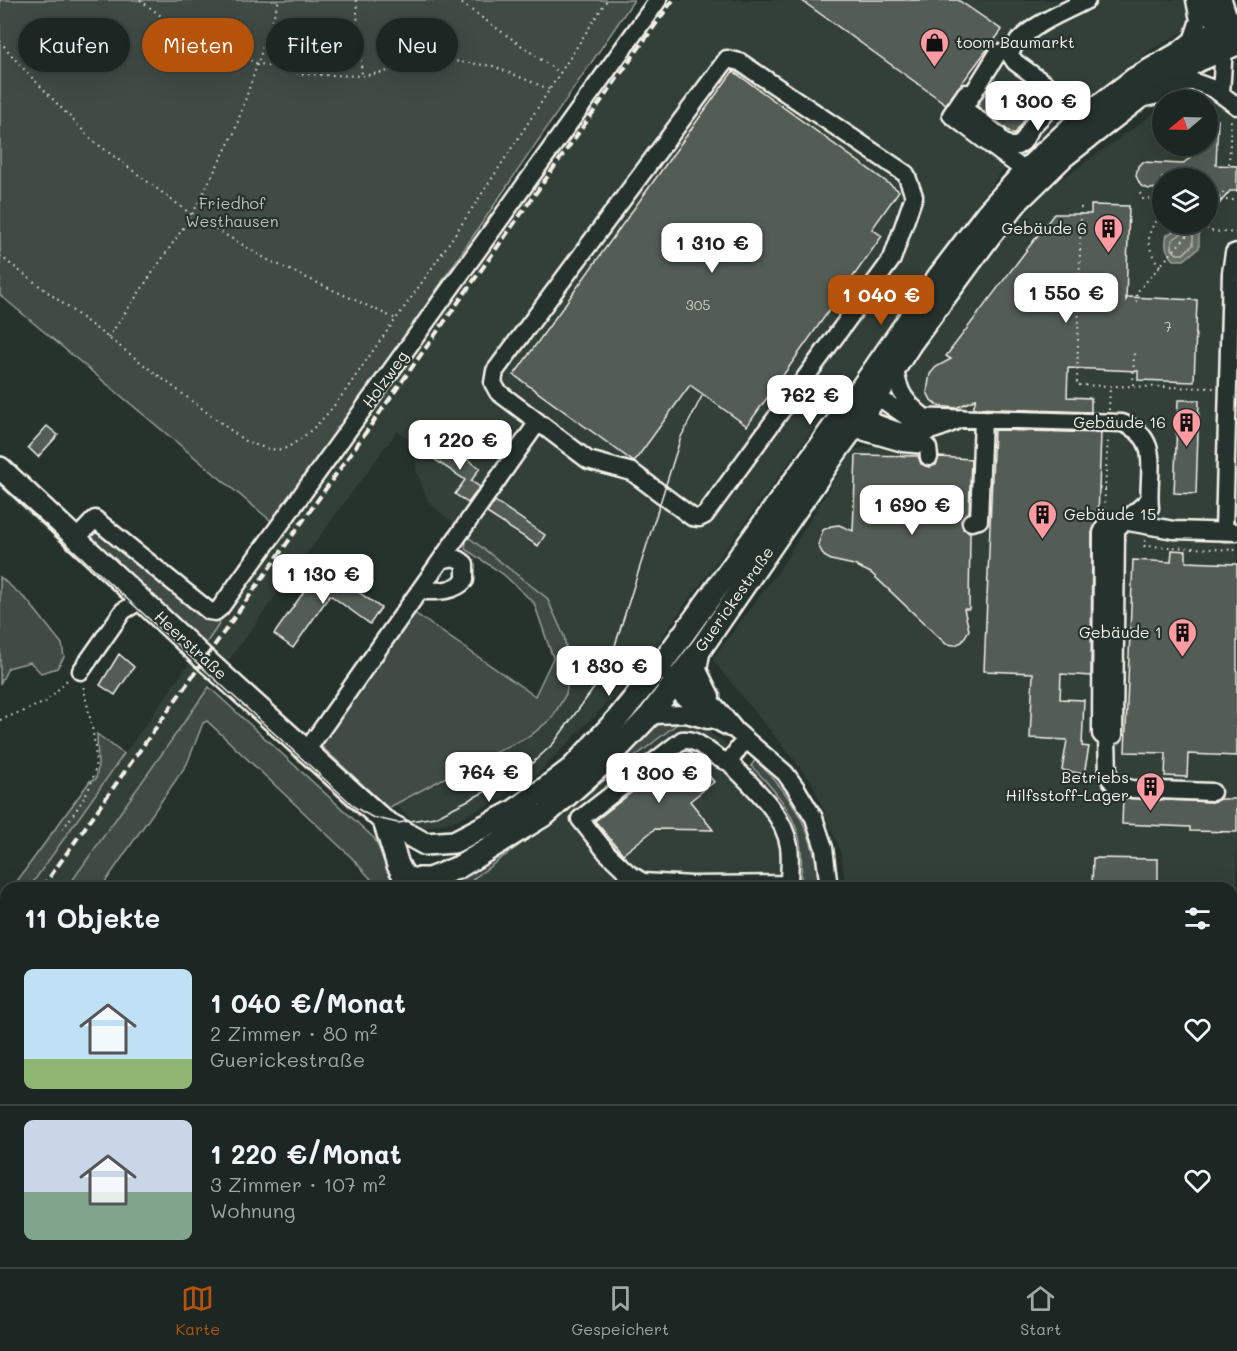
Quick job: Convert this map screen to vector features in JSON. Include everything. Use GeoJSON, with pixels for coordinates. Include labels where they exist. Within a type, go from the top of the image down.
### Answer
{"type":"FeatureCollection","features":[{"type":"Feature","properties":{"kind":"main road","name":"Guerickestraße"},"geometry":{"type":"LineString","coordinates":[[384,821],[425,844],[454,842],[514,811],[572,768],[661,665],[858,407],[939,276],[987,213],[1025,171],[1107,99],[1134,79],[1191,44],[1231,33]]}},
{"type":"Feature","properties":{"kind":"main road","name":"Guerickestraße"},"geometry":{"type":"LineString","coordinates":[[384,821],[398,865],[404,876],[412,879],[429,879],[459,867],[546,814],[606,761],[650,715],[702,647],[838,448],[858,407],[877,396],[991,234],[1018,201],[1063,157],[1158,83],[1231,33]]}},
{"type":"Feature","properties":{"kind":"main road","name":"Heerstraße"},"geometry":{"type":"LineString","coordinates":[[0,468],[199,654],[384,821]]}},
{"type":"Feature","properties":{"kind":"street","name":"Holzweg"},"geometry":{"type":"LineString","coordinates":[[77,538],[95,519],[208,611],[215,612],[220,608],[658,0]]}},
{"type":"Feature","properties":{"kind":"street"},"geometry":{"type":"LineString","coordinates":[[1004,53],[1059,94],[1057,101],[1032,126],[1023,142],[1017,146],[1010,146],[1001,141],[997,134],[967,111],[965,106],[1004,53],[1018,39],[1028,31],[1087,0]]}},
{"type":"Feature","properties":{"kind":"street"},"geometry":{"type":"LineString","coordinates":[[1191,44],[1199,20],[1195,0]]}},
{"type":"Feature","properties":{"kind":"street"},"geometry":{"type":"LineString","coordinates":[[1207,0],[1231,33]]}},
{"type":"Feature","properties":{"kind":"street"},"geometry":{"type":"LineString","coordinates":[[1221,93],[1231,33],[1223,0]]}},
{"type":"Feature","properties":{"kind":"street"},"geometry":{"type":"LineString","coordinates":[[1004,53],[986,64],[951,115],[1025,171]]}},
{"type":"Feature","properties":{"kind":"street"},"geometry":{"type":"LineString","coordinates":[[727,59],[740,62],[906,174],[914,196],[892,259],[702,517],[693,517],[632,472],[588,459],[538,422],[498,392],[493,383],[495,371],[727,59]]}},
{"type":"Feature","properties":{"kind":"street"},"geometry":{"type":"LineString","coordinates":[[1139,99],[1159,95],[1192,81],[1221,93],[1234,110]]}},
{"type":"Feature","properties":{"kind":"street"},"geometry":{"type":"LineString","coordinates":[[1130,522],[1174,530],[1230,532],[1227,389],[1231,264],[1237,252]]}},
{"type":"Feature","properties":{"kind":"street"},"geometry":{"type":"LineString","coordinates":[[895,369],[901,396],[925,417]]}},
{"type":"Feature","properties":{"kind":"street"},"geometry":{"type":"LineString","coordinates":[[877,396],[907,417],[1109,422],[1131,426],[1143,437],[1151,450],[1150,514],[1156,522],[1174,530]]}},
{"type":"Feature","properties":{"kind":"street"},"geometry":{"type":"LineString","coordinates":[[858,407],[904,434],[934,432],[962,418]]}},
{"type":"Feature","properties":{"kind":"street"},"geometry":{"type":"LineString","coordinates":[[858,407],[865,432],[903,444],[925,445],[928,448],[929,457]]}},
{"type":"Feature","properties":{"kind":"street"},"geometry":{"type":"LineString","coordinates":[[971,522],[979,520],[983,419]]}},
{"type":"Feature","properties":{"kind":"street"},"geometry":{"type":"LineString","coordinates":[[307,750],[538,422]]}},
{"type":"Feature","properties":{"kind":"street"},"geometry":{"type":"LineString","coordinates":[[1149,500],[1130,522],[1116,529],[1114,735],[1107,737],[1108,776],[1115,785],[1132,789],[1212,792]]}},
{"type":"Feature","properties":{"kind":"street"},"geometry":{"type":"LineString","coordinates":[[419,591],[453,589],[465,580],[465,564],[460,559],[451,557],[441,560]]}},
{"type":"Feature","properties":{"kind":"street"},"geometry":{"type":"LineString","coordinates":[[81,671],[123,611],[133,605],[136,594]]}},
{"type":"Feature","properties":{"kind":"street"},"geometry":{"type":"LineString","coordinates":[[702,647],[698,666],[699,676],[741,735]]}},
{"type":"Feature","properties":{"kind":"street"},"geometry":{"type":"LineString","coordinates":[[661,665],[676,681],[678,691],[709,718],[741,735],[785,773],[814,818],[824,848],[828,882]]}},
{"type":"Feature","properties":{"kind":"street"},"geometry":{"type":"LineString","coordinates":[[650,715],[686,714],[741,735]]}},
{"type":"Feature","properties":{"kind":"street"},"geometry":{"type":"LineString","coordinates":[[729,762],[741,735]]}},
{"type":"Feature","properties":{"kind":"street"},"geometry":{"type":"LineString","coordinates":[[643,882],[628,873],[607,853],[580,819],[682,740],[696,741],[717,757],[729,762],[754,785],[786,833],[789,848],[789,882]]}},
{"type":"Feature","properties":{"kind":"path"},"geometry":{"type":"LineString","coordinates":[[140,0],[169,22],[256,63],[301,74],[363,76],[445,60],[493,66],[551,90]]}},
{"type":"Feature","properties":{"kind":"path"},"geometry":{"type":"LineString","coordinates":[[107,339],[192,215],[234,133],[279,0]]}},
{"type":"Feature","properties":{"kind":"path"},"geometry":{"type":"LineString","coordinates":[[356,0],[363,76]]}},
{"type":"Feature","properties":{"kind":"path"},"geometry":{"type":"LineString","coordinates":[[457,0],[560,73]]}},
{"type":"Feature","properties":{"kind":"path"},"geometry":{"type":"LineString","coordinates":[[0,256],[245,441],[260,447],[285,449],[308,435],[335,404],[396,319],[551,90],[607,0]]}},
{"type":"Feature","properties":{"kind":"path"},"geometry":{"type":"LineString","coordinates":[[0,41],[19,64],[93,140],[192,215],[268,260],[396,319]]}},
{"type":"Feature","properties":{"kind":"path"},"geometry":{"type":"LineString","coordinates":[[1229,164],[1234,110]]}},
{"type":"Feature","properties":{"kind":"path"},"geometry":{"type":"LineString","coordinates":[[1218,199],[1225,190]]}},
{"type":"Feature","properties":{"kind":"path"},"geometry":{"type":"LineString","coordinates":[[1140,193],[1143,199],[1152,199]]}},
{"type":"Feature","properties":{"kind":"path"},"geometry":{"type":"LineString","coordinates":[[1218,200],[1237,200]]}},
{"type":"Feature","properties":{"kind":"path"},"geometry":{"type":"LineString","coordinates":[[1081,207],[1077,385],[1227,389]]}},
{"type":"Feature","properties":{"kind":"path"},"geometry":{"type":"LineString","coordinates":[[1152,227],[1149,244],[1153,258],[1160,266]]}},
{"type":"Feature","properties":{"kind":"path"},"geometry":{"type":"LineString","coordinates":[[1218,232],[1237,233]]}},
{"type":"Feature","properties":{"kind":"path"},"geometry":{"type":"LineString","coordinates":[[1136,302],[1137,291],[1188,234]]}},
{"type":"Feature","properties":{"kind":"path"},"geometry":{"type":"LineString","coordinates":[[1133,386],[1134,352]]}},
{"type":"Feature","properties":{"kind":"path"},"geometry":{"type":"LineString","coordinates":[[1099,511],[1104,512],[1110,386]]}},
{"type":"Feature","properties":{"kind":"path"},"geometry":{"type":"LineString","coordinates":[[1099,488],[1106,489]]}},
{"type":"Feature","properties":{"kind":"path"},"geometry":{"type":"LineString","coordinates":[[0,720],[46,702],[72,675],[81,671],[96,756],[96,770],[89,788],[63,829]]}},
{"type":"Feature","properties":{"kind":"shaded area"},"geometry":{"type":"Polygon","coordinates":[[[665,0],[1237,0],[1237,7],[1213,16],[1152,49],[1001,172],[631,679],[537,774],[497,801],[456,820],[421,829],[395,805],[530,736],[566,694],[547,598],[467,536],[428,501],[417,473],[414,444],[397,431],[217,676],[375,824],[357,817],[212,682],[71,882],[33,882],[190,662],[136,612],[141,607],[194,655],[454,298],[665,0]]]}},
{"type":"Feature","properties":{"kind":"shaded area"},"geometry":{"type":"Polygon","coordinates":[[[1237,89],[1237,882],[845,882],[841,853],[812,782],[712,659],[778,572],[853,450],[876,445],[906,372],[973,277],[1046,190],[1152,115],[1152,156],[1218,156],[1218,94],[1237,89]]]}},
{"type":"Feature","properties":{"kind":"shaded area"},"geometry":{"type":"Polygon","coordinates":[[[0,472],[131,597],[126,604],[0,489],[0,472]]]}},
{"type":"Feature","properties":{"kind":"shaded area"},"geometry":{"type":"Polygon","coordinates":[[[677,724],[702,728],[724,742],[778,794],[795,828],[801,848],[801,882],[473,882],[473,879],[551,822],[677,724]]]}},
{"type":"Feature","properties":{"kind":"green space","name":"Friedhof Westhausen"},"geometry":{"type":"Polygon","coordinates":[[[0,0],[634,0],[276,525],[0,295],[0,0]]]}},
{"type":"Feature","properties":{"kind":"green space"},"geometry":{"type":"Polygon","coordinates":[[[95,519],[209,611],[220,623],[205,645],[81,534],[95,519]]]}},
{"type":"Feature","properties":{"kind":"green space"},"geometry":{"type":"Polygon","coordinates":[[[467,536],[547,598],[564,636],[570,669],[566,694],[552,718],[530,736],[388,808],[320,745],[413,612],[535,696],[553,658],[534,603],[503,574],[465,549],[467,536]]]}},
{"type":"Feature","properties":{"kind":"green space"},"geometry":{"type":"Polygon","coordinates":[[[0,577],[28,601],[62,644],[64,657],[57,668],[41,673],[30,662],[8,668],[0,684],[0,577]]]}},
{"type":"Feature","properties":{"kind":"green space"},"geometry":{"type":"Polygon","coordinates":[[[209,687],[374,838],[391,877],[396,882],[374,882],[351,857],[207,721],[203,723],[187,764],[105,882],[71,882],[209,687]]]}},
{"type":"Feature","properties":{"kind":"green space"},"geometry":{"type":"Polygon","coordinates":[[[671,722],[677,724],[551,822],[473,879],[473,882],[433,882],[654,726],[671,722]]]}},
{"type":"Feature","properties":{"kind":"green space"},"geometry":{"type":"Polygon","coordinates":[[[97,734],[124,754],[33,882],[16,882],[90,781],[96,779],[97,734]]]}},
{"type":"Feature","properties":{"kind":"green space"},"geometry":{"type":"Polygon","coordinates":[[[755,760],[792,802],[808,834],[818,882],[801,882],[801,850],[795,826],[776,793],[751,766],[755,760]]]}},
{"type":"Feature","properties":{"kind":"water"},"geometry":{"type":"Polygon","coordinates":[[[1199,234],[1199,248],[1184,260],[1174,260],[1166,249],[1167,235],[1199,234]]]}},
{"type":"Feature","properties":{"kind":"building","name":"toom Baumarkt"},"geometry":{"type":"Polygon","coordinates":[[[801,0],[958,0],[1002,30],[946,104],[801,0]]]}},
{"type":"Feature","properties":{"kind":"building"},"geometry":{"type":"Polygon","coordinates":[[[733,71],[899,191],[872,229],[882,236],[747,426],[690,385],[634,462],[514,375],[733,71]]]}},
{"type":"Feature","properties":{"kind":"building"},"geometry":{"type":"Polygon","coordinates":[[[989,87],[1028,115],[1014,135],[977,106],[989,87]]]}},
{"type":"Feature","properties":{"kind":"building"},"geometry":{"type":"Polygon","coordinates":[[[1190,156],[1216,156],[1216,165],[1237,166],[1237,191],[1230,191],[1218,205],[1218,168],[1152,168],[1152,189],[1141,186],[1136,176],[1138,166],[1143,162],[1182,164],[1190,156]]]}},
{"type":"Feature","properties":{"kind":"building"},"geometry":{"type":"Polygon","coordinates":[[[1091,205],[1129,206],[1126,300],[1128,297],[1197,300],[1194,382],[1138,380],[1138,371],[1068,368],[1067,397],[1091,398],[1091,412],[973,408],[976,399],[956,408],[938,406],[927,392],[930,374],[936,367],[951,359],[946,356],[1054,214],[1091,214],[1091,205]]]}},
{"type":"Feature","properties":{"kind":"building","name":"Gebäude 16"},"geometry":{"type":"Polygon","coordinates":[[[1178,400],[1199,400],[1196,494],[1174,493],[1178,400]]]}},
{"type":"Feature","properties":{"kind":"building"},"geometry":{"type":"Polygon","coordinates":[[[47,426],[58,435],[38,457],[28,447],[47,426]]]}},
{"type":"Feature","properties":{"kind":"building","name":"Gebäude 15"},"geometry":{"type":"Polygon","coordinates":[[[994,430],[1101,433],[1098,517],[1092,533],[1091,676],[1061,674],[1060,699],[1084,700],[1082,746],[1089,747],[1084,774],[1062,770],[1067,740],[1030,738],[1033,673],[984,671],[994,430]]]}},
{"type":"Feature","properties":{"kind":"building"},"geometry":{"type":"Polygon","coordinates":[[[444,444],[480,468],[471,481],[480,487],[468,503],[455,494],[465,480],[434,459],[444,444]]]}},
{"type":"Feature","properties":{"kind":"building"},"geometry":{"type":"Polygon","coordinates":[[[856,455],[918,456],[921,464],[930,467],[936,465],[939,457],[971,459],[969,512],[961,520],[963,529],[970,532],[969,609],[964,609],[969,630],[962,642],[955,645],[946,644],[871,573],[824,556],[818,545],[823,530],[839,525],[853,531],[856,455]]]}},
{"type":"Feature","properties":{"kind":"building"},"geometry":{"type":"Polygon","coordinates":[[[495,501],[545,535],[538,546],[487,513],[495,501]]]}},
{"type":"Feature","properties":{"kind":"building","name":"Gebäude 1"},"geometry":{"type":"Polygon","coordinates":[[[1172,550],[1186,551],[1186,562],[1237,564],[1237,756],[1188,754],[1187,777],[1165,776],[1166,753],[1125,752],[1133,560],[1171,562],[1172,550]]]}},
{"type":"Feature","properties":{"kind":"building"},"geometry":{"type":"Polygon","coordinates":[[[322,566],[381,608],[370,624],[330,595],[293,648],[274,634],[322,566]]]}},
{"type":"Feature","properties":{"kind":"building"},"geometry":{"type":"Polygon","coordinates":[[[119,654],[134,667],[115,695],[100,685],[119,654]]]}},
{"type":"Feature","properties":{"kind":"building"},"geometry":{"type":"Polygon","coordinates":[[[685,751],[690,752],[714,782],[690,801],[713,830],[655,829],[623,854],[595,821],[685,751]]]}},
{"type":"Feature","properties":{"kind":"building"},"geometry":{"type":"Polygon","coordinates":[[[1123,798],[1212,802],[1220,799],[1237,799],[1237,832],[1190,831],[1190,827],[1122,824],[1123,798]]]}},
{"type":"Feature","properties":{"kind":"building"},"geometry":{"type":"Polygon","coordinates":[[[1093,858],[1158,859],[1158,882],[1092,882],[1093,858]]]}},
{"type":"Feature","properties":{"kind":"tram line"},"geometry":{"type":"LineString","coordinates":[[0,483],[356,808],[372,817],[398,823],[435,817],[510,779],[528,767],[553,744],[594,688],[612,655],[681,437],[702,396]]}},
{"type":"Feature","properties":{"kind":"railway"},"geometry":{"type":"LineString","coordinates":[[46,882],[673,0]]}},
{"type":"Feature","properties":{"kind":"place","name":"toom Baumarkt"},"geometry":{"type":"Point","coordinates":[935,68]}},
{"type":"Feature","properties":{"kind":"place","name":"Gebäude 6"},"geometry":{"type":"Point","coordinates":[1108,254]}},
{"type":"Feature","properties":{"kind":"place","name":"Gebäude 16"},"geometry":{"type":"Point","coordinates":[1187,448]}},
{"type":"Feature","properties":{"kind":"place","name":"Gebäude 15"},"geometry":{"type":"Point","coordinates":[1043,540]}},
{"type":"Feature","properties":{"kind":"place","name":"Gebäude 1"},"geometry":{"type":"Point","coordinates":[1183,658]}},
{"type":"Feature","properties":{"kind":"place","name":"Betriebs Hilfsstoff-Lager"},"geometry":{"type":"Point","coordinates":[1150,812]}}]}
